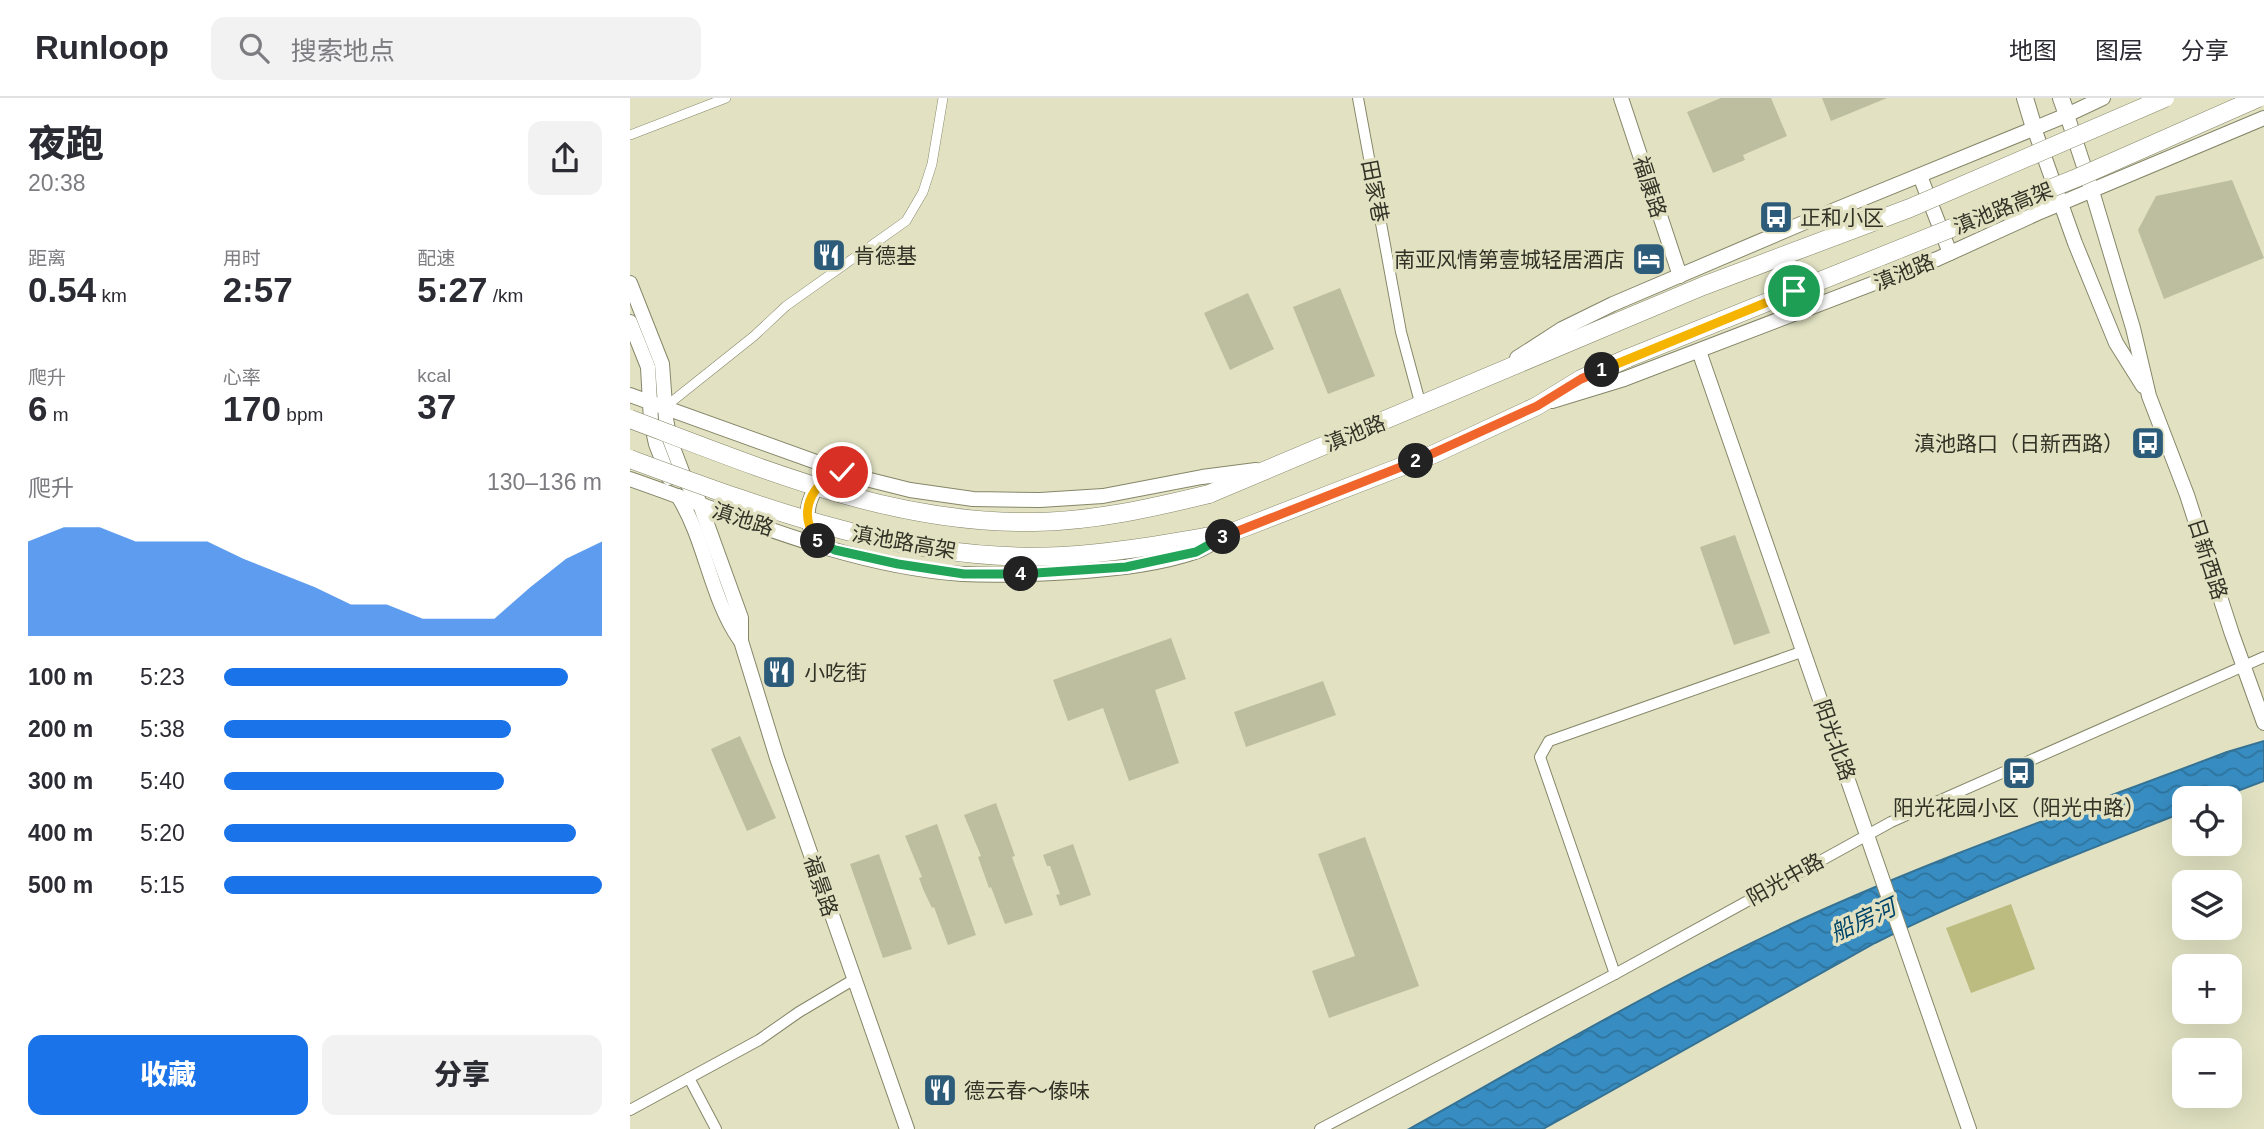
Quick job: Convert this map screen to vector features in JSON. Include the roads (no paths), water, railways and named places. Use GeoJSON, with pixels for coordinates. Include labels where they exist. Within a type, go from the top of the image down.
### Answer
{"type":"FeatureCollection","features":[{"type":"Feature","properties":{"kind":"main road"},"geometry":{"type":"LineString","coordinates":[[2025,98],[2034,128]]}},
{"type":"Feature","properties":{"kind":"main road"},"geometry":{"type":"LineString","coordinates":[[2061,98],[2067,115]]}},
{"type":"Feature","properties":{"kind":"main road","name":"滇池路高架"},"geometry":{"type":"LineString","coordinates":[[1615,323],[1703,286],[1910,208],[2165,98]]}},
{"type":"Feature","properties":{"kind":"main road","name":"滇池路高架"},"geometry":{"type":"LineString","coordinates":[[1628,358],[2079,177],[2258,98]]}},
{"type":"Feature","properties":{"kind":"main road","name":"滇池路"},"geometry":{"type":"LineString","coordinates":[[1209,494],[1615,323]]}},
{"type":"Feature","properties":{"kind":"main road","name":"滇池路"},"geometry":{"type":"LineString","coordinates":[[1230,533],[1434,454],[1537,406],[1581,379],[1628,358]]}},
{"type":"Feature","properties":{"kind":"main road","name":"滇池路高架"},"geometry":{"type":"LineString","coordinates":[[630,419],[812,485],[875,504],[928,514],[1035,522],[1152,508],[1209,494]]}},
{"type":"Feature","properties":{"kind":"main road","name":"滇池路高架"},"geometry":{"type":"LineString","coordinates":[[630,460],[816,524],[904,543],[976,554],[1060,556],[1114,551],[1230,533]]}},
{"type":"Feature","properties":{"kind":"street"},"geometry":{"type":"LineString","coordinates":[[630,135],[726,98]]}},
{"type":"Feature","properties":{"kind":"street"},"geometry":{"type":"LineString","coordinates":[[665,407],[754,337],[786,306],[906,221],[923,192],[932,164],[943,98]]}},
{"type":"Feature","properties":{"kind":"street","name":"田家巷"},"geometry":{"type":"LineString","coordinates":[[1358,98],[1401,332],[1421,406]]}},
{"type":"Feature","properties":{"kind":"street","name":"福康路"},"geometry":{"type":"LineString","coordinates":[[1621,98],[1680,276]]}},
{"type":"Feature","properties":{"kind":"street","name":"滇池路"},"geometry":{"type":"LineString","coordinates":[[1483,379],[1562,329],[1614,304],[2103,98]]}},
{"type":"Feature","properties":{"kind":"street","name":"日新西路"},"geometry":{"type":"LineString","coordinates":[[2067,115],[2133,328],[2149,396],[2187,495],[2264,723]]}},
{"type":"Feature","properties":{"kind":"street","name":"滇池路"},"geometry":{"type":"LineString","coordinates":[[1537,406],[1624,379],[1950,253],[2264,118]]}},
{"type":"Feature","properties":{"kind":"street","name":"日新西路"},"geometry":{"type":"LineString","coordinates":[[2034,128],[2116,343],[2149,396]]}},
{"type":"Feature","properties":{"kind":"street"},"geometry":{"type":"LineString","coordinates":[[1920,176],[1950,253]]}},
{"type":"Feature","properties":{"kind":"street","name":"福景路"},"geometry":{"type":"LineString","coordinates":[[630,283],[662,364],[670,440],[686,482],[700,505],[741,618],[741,641],[777,758],[907,1129]]}},
{"type":"Feature","properties":{"kind":"street","name":"福景路"},"geometry":{"type":"LineString","coordinates":[[630,322],[648,367],[651,421],[656,443],[688,513],[728,622],[741,641]]}},
{"type":"Feature","properties":{"kind":"street","name":"阳光北路"},"geometry":{"type":"LineString","coordinates":[[1699,351],[1969,1129]]}},
{"type":"Feature","properties":{"kind":"street","name":"滇池路"},"geometry":{"type":"LineString","coordinates":[[630,395],[842,472],[910,490],[973,499],[1040,500],[1103,496],[1202,477],[1265,469]]}},
{"type":"Feature","properties":{"kind":"street"},"geometry":{"type":"LineString","coordinates":[[820,544],[808,523],[810,498],[826,478],[842,472]]}},
{"type":"Feature","properties":{"kind":"street","name":"滇池路"},"geometry":{"type":"LineString","coordinates":[[630,479],[820,544],[898,564],[956,573],[1034,575],[1140,564],[1196,552],[1230,533]]}},
{"type":"Feature","properties":{"kind":"street"},"geometry":{"type":"LineString","coordinates":[[1615,974],[1540,757],[1549,741],[1804,651]]}},
{"type":"Feature","properties":{"kind":"street","name":"阳光中路"},"geometry":{"type":"LineString","coordinates":[[1320,1129],[1615,974],[1867,834],[2264,657]]}},
{"type":"Feature","properties":{"kind":"street"},"geometry":{"type":"LineString","coordinates":[[630,1110],[760,1040],[853,979]]}},
{"type":"Feature","properties":{"kind":"street"},"geometry":{"type":"LineString","coordinates":[[689,1079],[716,1129]]}},
{"type":"Feature","properties":{"kind":"water","name":"船房河"},"geometry":{"type":"Polygon","coordinates":[[[2264,741],[2264,781],[2242,789],[2242,786],[2172,786],[2172,817],[2028,874],[1875,943],[1543,1129],[1409,1129],[1652,994],[1802,919],[2013,832],[2227,752],[2264,741]]]}},
{"type":"Feature","properties":{"kind":"place","name":"正和小区"},"geometry":{"type":"Point","coordinates":[1776,217]}},
{"type":"Feature","properties":{"kind":"place","name":"肯德基"},"geometry":{"type":"Point","coordinates":[829,255]}},
{"type":"Feature","properties":{"kind":"place","name":"南亚风情第壹城轻居酒店"},"geometry":{"type":"Point","coordinates":[1649,259]}},
{"type":"Feature","properties":{"kind":"place","name":"滇池路口（日新西路）"},"geometry":{"type":"Point","coordinates":[2148,443]}},
{"type":"Feature","properties":{"kind":"place","name":"小吃街"},"geometry":{"type":"Point","coordinates":[779,672]}},
{"type":"Feature","properties":{"kind":"place","name":"阳光花园小区（阳光中路）"},"geometry":{"type":"Point","coordinates":[2019,773]}},
{"type":"Feature","properties":{"kind":"place","name":"德云春～傣味"},"geometry":{"type":"Point","coordinates":[940,1090]}}]}
